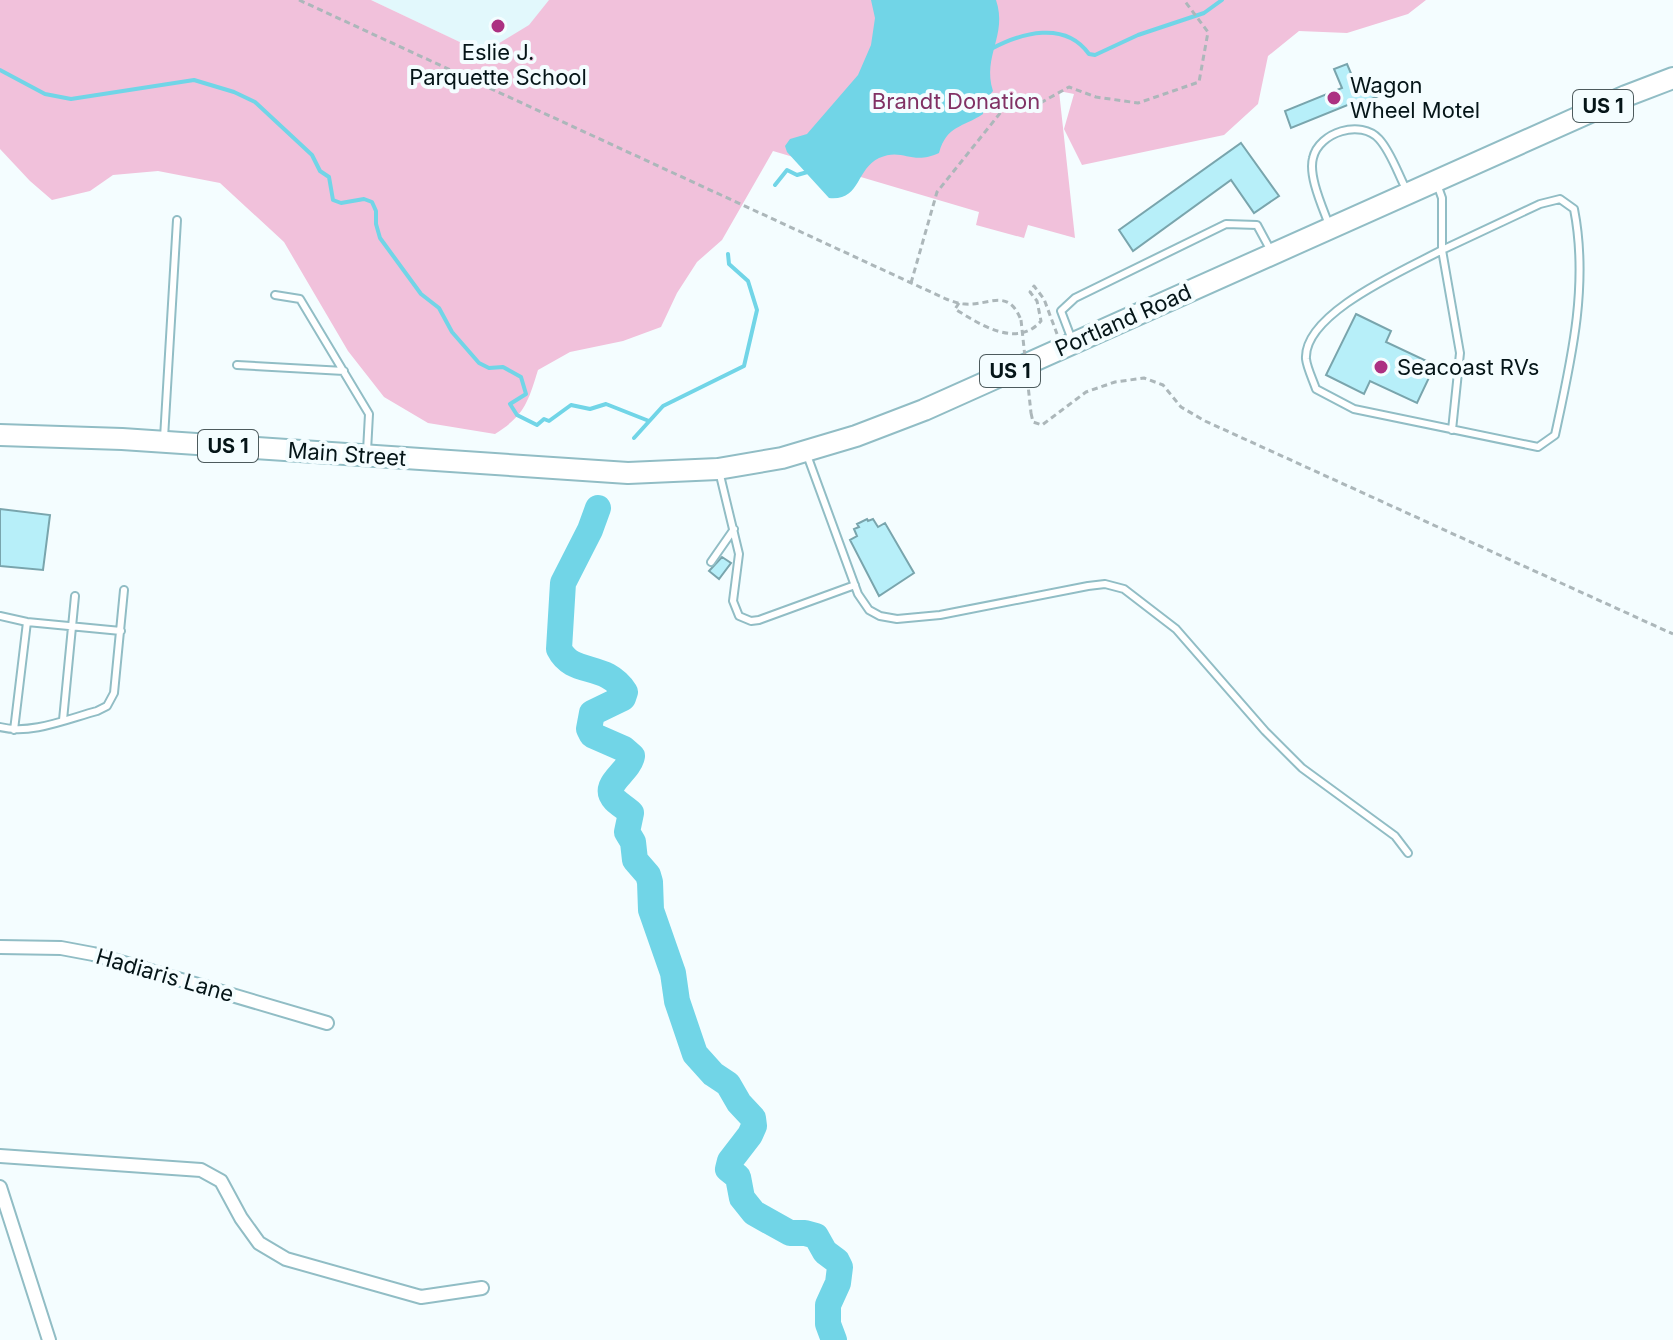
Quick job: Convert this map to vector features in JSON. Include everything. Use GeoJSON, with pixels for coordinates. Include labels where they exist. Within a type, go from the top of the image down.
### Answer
{"type":"FeatureCollection","features":[{"type":"Feature","properties":{"kind":"main road","name":"Portland Road"},"geometry":{"type":"LineString","coordinates":[[455,463],[628,473],[718,469],[806,452],[887,425],[1626,96],[1673,78]]}},
{"type":"Feature","properties":{"kind":"main road","name":"Main Street"},"geometry":{"type":"LineString","coordinates":[[0,435],[164,442],[455,463]]}},
{"type":"Feature","properties":{"kind":"street","name":"Hadiaris Lane"},"geometry":{"type":"LineString","coordinates":[[0,947],[61,948],[93,954],[327,1023]]}},
{"type":"Feature","properties":{"kind":"street"},"geometry":{"type":"LineString","coordinates":[[0,1156],[201,1170],[221,1181],[259,1243],[286,1259],[421,1297],[482,1288]]}},
{"type":"Feature","properties":{"kind":"street"},"geometry":{"type":"LineString","coordinates":[[0,1187],[49,1340]]}},
{"type":"Feature","properties":{"kind":"lane"},"geometry":{"type":"LineString","coordinates":[[1331,228],[1317,193],[1312,160],[1320,142],[1344,130],[1364,129],[1379,139],[1408,193]]}},
{"type":"Feature","properties":{"kind":"lane"},"geometry":{"type":"LineString","coordinates":[[1435,181],[1442,198],[1442,250],[1460,353],[1452,430]]}},
{"type":"Feature","properties":{"kind":"lane"},"geometry":{"type":"LineString","coordinates":[[1560,199],[1574,209],[1581,244],[1575,344],[1555,435],[1538,447],[1354,409],[1316,389],[1306,360],[1309,342],[1331,314],[1442,250],[1540,204],[1560,199]]}},
{"type":"Feature","properties":{"kind":"lane"},"geometry":{"type":"LineString","coordinates":[[164,442],[177,220]]}},
{"type":"Feature","properties":{"kind":"lane"},"geometry":{"type":"LineString","coordinates":[[1068,345],[1061,311],[1075,298],[1226,224],[1257,225],[1271,253]]}},
{"type":"Feature","properties":{"kind":"lane"},"geometry":{"type":"LineString","coordinates":[[275,295],[300,299],[369,414],[367,455]]}},
{"type":"Feature","properties":{"kind":"lane"},"geometry":{"type":"LineString","coordinates":[[237,365],[344,371]]}},
{"type":"Feature","properties":{"kind":"lane"},"geometry":{"type":"LineString","coordinates":[[806,452],[855,585],[869,610],[897,619],[940,615],[1088,586],[1105,584],[1124,589],[1176,629],[1265,731],[1302,768],[1395,836],[1408,853]]}},
{"type":"Feature","properties":{"kind":"lane"},"geometry":{"type":"LineString","coordinates":[[718,469],[739,554],[733,601],[735,609],[744,619],[759,620],[855,585]]}},
{"type":"Feature","properties":{"kind":"lane"},"geometry":{"type":"LineString","coordinates":[[711,562],[734,529]]}},
{"type":"Feature","properties":{"kind":"lane"},"geometry":{"type":"LineString","coordinates":[[0,727],[14,730],[63,720],[97,711],[110,702],[116,686],[124,590]]}},
{"type":"Feature","properties":{"kind":"lane"},"geometry":{"type":"LineString","coordinates":[[63,720],[75,596]]}},
{"type":"Feature","properties":{"kind":"lane"},"geometry":{"type":"LineString","coordinates":[[0,616],[27,622],[121,631]]}},
{"type":"Feature","properties":{"kind":"lane"},"geometry":{"type":"LineString","coordinates":[[14,730],[27,622]]}},
{"type":"Feature","properties":{"kind":"path"},"geometry":{"type":"LineString","coordinates":[[299,0],[946,299],[959,303],[1003,301],[1014,308],[1021,320],[1033,422],[1042,425],[1086,392],[1115,382],[1144,378],[1163,385],[1181,407],[1205,421],[1673,634]]}},
{"type":"Feature","properties":{"kind":"path"},"geometry":{"type":"LineString","coordinates":[[911,283],[937,192],[1005,107],[1033,107],[1069,87],[1096,97],[1138,103],[1199,82],[1208,32],[1184,0]]}},
{"type":"Feature","properties":{"kind":"path"},"geometry":{"type":"LineString","coordinates":[[959,303],[955,309],[972,319],[1016,335],[1032,329],[1041,321],[1037,301],[1030,292],[1034,286],[1068,345]]}},
{"type":"Feature","properties":{"kind":"shaded area","name":"Eslie J. Parquette School"},"geometry":{"type":"Polygon","coordinates":[[[371,0],[583,0],[544,82],[371,0]]]}},
{"type":"Feature","properties":{"kind":"green space","name":"Brandt Donation"},"geometry":{"type":"Polygon","coordinates":[[[0,0],[371,0],[483,53],[529,25],[549,0],[1426,0],[1408,14],[1347,33],[1299,31],[1268,56],[1258,104],[1224,135],[1082,165],[1064,129],[1074,94],[1059,91],[1075,238],[1028,225],[1024,238],[976,225],[979,212],[773,151],[722,240],[697,262],[677,293],[661,327],[623,341],[570,352],[538,370],[524,407],[495,434],[428,423],[384,397],[348,351],[284,242],[220,183],[158,171],[113,175],[90,191],[52,200],[30,181],[0,149],[0,0]]]}},
{"type":"Feature","properties":{"kind":"water"},"geometry":{"type":"Polygon","coordinates":[[[871,0],[996,0],[999,24],[990,78],[993,91],[984,102],[983,114],[951,132],[939,153],[921,158],[895,154],[879,158],[871,163],[847,195],[829,198],[785,146],[790,139],[807,134],[858,75],[871,45],[875,18],[871,0]]]}},
{"type":"Feature","properties":{"kind":"building"},"geometry":{"type":"Polygon","coordinates":[[[1347,64],[1355,83],[1373,76],[1381,95],[1291,128],[1285,111],[1342,88],[1334,69],[1347,64]]]}},
{"type":"Feature","properties":{"kind":"building"},"geometry":{"type":"Polygon","coordinates":[[[1241,143],[1279,196],[1254,213],[1231,180],[1133,251],[1119,230],[1241,143]]]}},
{"type":"Feature","properties":{"kind":"building"},"geometry":{"type":"Polygon","coordinates":[[[1356,314],[1391,331],[1386,342],[1435,365],[1417,403],[1370,381],[1364,394],[1326,375],[1356,314]]]}},
{"type":"Feature","properties":{"kind":"building"},"geometry":{"type":"Polygon","coordinates":[[[0,509],[50,515],[43,570],[0,566],[0,509]]]}},
{"type":"Feature","properties":{"kind":"building"},"geometry":{"type":"Polygon","coordinates":[[[873,519],[878,527],[885,523],[914,573],[879,596],[850,540],[857,536],[854,529],[859,527],[857,524],[873,519]]]}},
{"type":"Feature","properties":{"kind":"building"},"geometry":{"type":"Polygon","coordinates":[[[722,557],[731,563],[719,579],[709,571],[722,557]]]}},
{"type":"Feature","properties":{"kind":"waterway"},"geometry":{"type":"LineString","coordinates":[[991,49],[1016,38],[1055,33],[1079,43],[1089,54],[1095,55],[1138,35],[1204,13],[1222,0]]}},
{"type":"Feature","properties":{"kind":"waterway"},"geometry":{"type":"LineString","coordinates":[[0,70],[45,94],[71,99],[194,80],[255,102],[312,155],[320,171],[329,177],[333,200],[341,203],[364,199],[372,202],[380,238],[421,294],[439,308],[452,332],[479,363],[489,368],[503,367],[521,377],[526,394],[510,404],[517,415],[537,425],[544,419],[549,421],[571,405],[590,409],[606,404],[649,421]]}},
{"type":"Feature","properties":{"kind":"waterway"},"geometry":{"type":"LineString","coordinates":[[775,185],[787,170],[797,175],[811,171]]}},
{"type":"Feature","properties":{"kind":"waterway"},"geometry":{"type":"LineString","coordinates":[[634,438],[663,406],[744,366],[757,310],[748,281],[729,264],[728,254]]}},
{"type":"Feature","properties":{"kind":"waterway"},"geometry":{"type":"LineString","coordinates":[[598,508],[563,583],[559,649],[572,663],[608,676],[625,692],[623,698],[592,713],[589,729],[592,735],[624,749],[632,756],[613,784],[611,794],[631,813],[627,832],[633,842],[635,860],[648,875],[651,910],[673,973],[677,1001],[695,1054],[713,1074],[728,1084],[753,1118],[750,1135],[730,1161],[728,1169],[738,1177],[742,1198],[754,1213],[790,1233],[816,1236],[825,1252],[837,1261],[840,1267],[838,1283],[828,1305],[828,1324],[834,1340]]}},
{"type":"Feature","properties":{"kind":"place","name":"Eslie J. Parquette School"},"geometry":{"type":"Point","coordinates":[498,26]}},
{"type":"Feature","properties":{"kind":"place","name":"Wagon Wheel Motel"},"geometry":{"type":"Point","coordinates":[1334,98]}},
{"type":"Feature","properties":{"kind":"place","name":"Seacoast RVs"},"geometry":{"type":"Point","coordinates":[1381,367]}}]}
